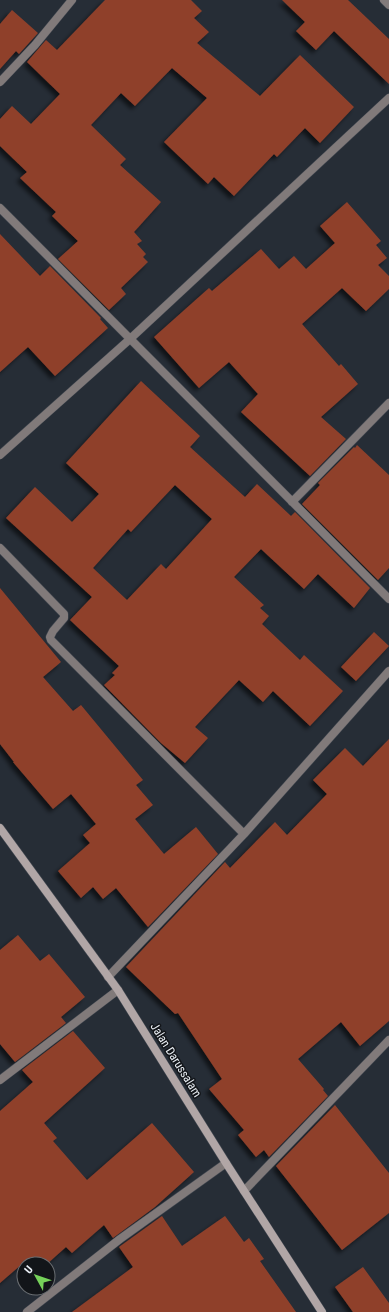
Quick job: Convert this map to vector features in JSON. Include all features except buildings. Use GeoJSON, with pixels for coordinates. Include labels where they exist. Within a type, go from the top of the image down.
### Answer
{"type":"FeatureCollection","features":[{"type":"Feature","properties":{"kind":"street"},"geometry":{"type":"LineString","coordinates":[[0,82],[35,45],[72,0]]}},
{"type":"Feature","properties":{"kind":"street"},"geometry":{"type":"LineString","coordinates":[[384,0],[389,5]]}},
{"type":"Feature","properties":{"kind":"street"},"geometry":{"type":"LineString","coordinates":[[0,455],[130,339],[389,98]]}},
{"type":"Feature","properties":{"kind":"street"},"geometry":{"type":"LineString","coordinates":[[0,208],[389,599]]}},
{"type":"Feature","properties":{"kind":"street"},"geometry":{"type":"LineString","coordinates":[[292,502],[389,403]]}},
{"type":"Feature","properties":{"kind":"street"},"geometry":{"type":"LineString","coordinates":[[0,548],[64,614],[64,618],[50,637],[51,640],[244,834]]}},
{"type":"Feature","properties":{"kind":"street"},"geometry":{"type":"LineString","coordinates":[[108,977],[244,834],[389,671]]}},
{"type":"Feature","properties":{"kind":"street","name":"Jalan Darussalam"},"geometry":{"type":"LineString","coordinates":[[0,828],[118,990],[226,1163],[322,1312]]}},
{"type":"Feature","properties":{"kind":"street"},"geometry":{"type":"LineString","coordinates":[[0,1080],[118,990]]}},
{"type":"Feature","properties":{"kind":"street"},"geometry":{"type":"LineString","coordinates":[[244,1191],[389,1040]]}},
{"type":"Feature","properties":{"kind":"street"},"geometry":{"type":"LineString","coordinates":[[27,1312],[120,1239],[226,1163]]}}]}
